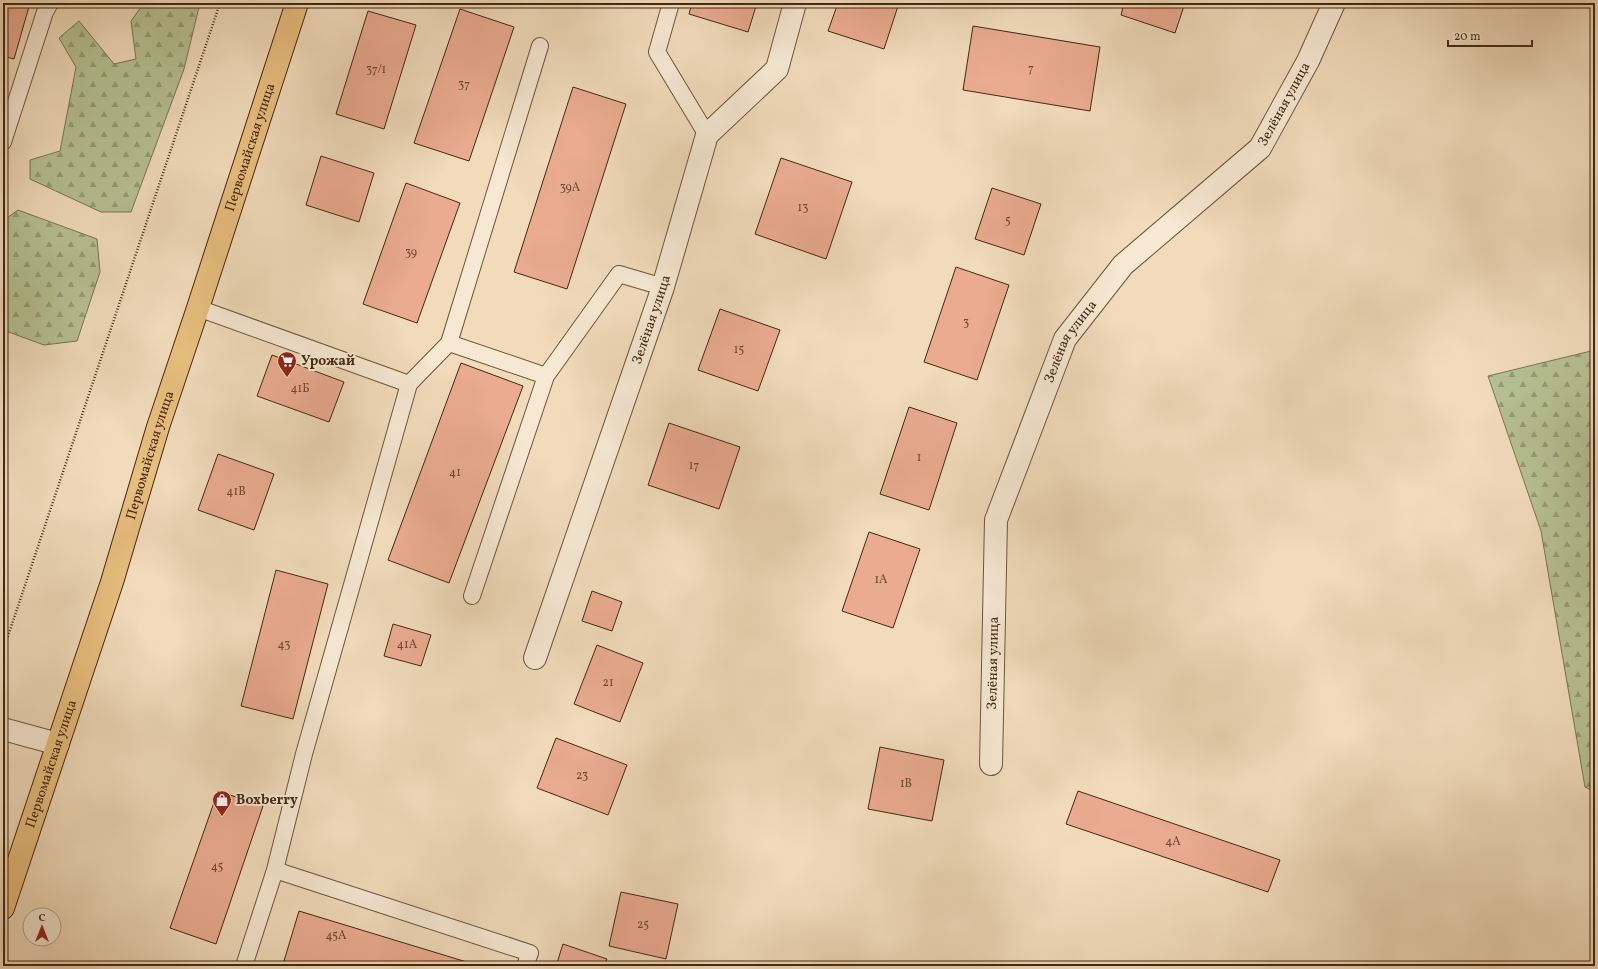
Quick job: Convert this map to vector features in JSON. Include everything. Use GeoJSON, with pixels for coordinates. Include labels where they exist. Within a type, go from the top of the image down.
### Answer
{"type":"FeatureCollection","features":[{"type":"Feature","properties":{"kind":"main road","name":"Первомайская улица"},"geometry":{"type":"LineString","coordinates":[[3,908],[112,582],[158,427],[297,3]]}},
{"type":"Feature","properties":{"kind":"street"},"geometry":{"type":"LineString","coordinates":[[707,134],[777,69],[795,3]]}},
{"type":"Feature","properties":{"kind":"street","name":"Зелёная улица"},"geometry":{"type":"LineString","coordinates":[[991,764],[996,520],[1065,339],[1123,265],[1260,148],[1308,61],[1334,3]]}},
{"type":"Feature","properties":{"kind":"street","name":"Зелёная улица"},"geometry":{"type":"LineString","coordinates":[[535,658],[663,287],[707,134]]}},
{"type":"Feature","properties":{"kind":"street"},"geometry":{"type":"LineString","coordinates":[[3,729],[58,744]]}},
{"type":"Feature","properties":{"kind":"lane"},"geometry":{"type":"LineString","coordinates":[[3,142],[7,116],[45,12],[50,3]]}},
{"type":"Feature","properties":{"kind":"lane"},"geometry":{"type":"LineString","coordinates":[[671,3],[657,52],[707,134]]}},
{"type":"Feature","properties":{"kind":"lane"},"geometry":{"type":"LineString","coordinates":[[244,966],[275,870],[304,754],[409,384],[449,343],[540,46]]}},
{"type":"Feature","properties":{"kind":"lane"},"geometry":{"type":"LineString","coordinates":[[472,596],[546,376],[618,274],[663,287]]}},
{"type":"Feature","properties":{"kind":"lane"},"geometry":{"type":"LineString","coordinates":[[198,308],[409,384]]}},
{"type":"Feature","properties":{"kind":"lane"},"geometry":{"type":"LineString","coordinates":[[449,343],[546,376]]}},
{"type":"Feature","properties":{"kind":"lane"},"geometry":{"type":"LineString","coordinates":[[275,870],[530,953],[524,966]]}},
{"type":"Feature","properties":{"kind":"path"},"geometry":{"type":"LineString","coordinates":[[3,651],[220,3]]}},
{"type":"Feature","properties":{"kind":"green space"},"geometry":{"type":"Polygon","coordinates":[[[144,3],[200,3],[184,69],[131,212],[101,212],[30,179],[30,160],[60,151],[76,67],[59,38],[79,21],[114,64],[136,59],[131,21],[144,3]]]}},
{"type":"Feature","properties":{"kind":"green space"},"geometry":{"type":"Polygon","coordinates":[[[18,210],[97,239],[100,272],[77,341],[44,345],[3,330],[3,221],[18,210]]]}},
{"type":"Feature","properties":{"kind":"green space"},"geometry":{"type":"Polygon","coordinates":[[[1595,350],[1595,792],[1585,787],[1541,531],[1488,376],[1595,350]]]}},
{"type":"Feature","properties":{"kind":"building"},"geometry":{"type":"Polygon","coordinates":[[[3,3],[30,3],[14,59],[3,56],[3,3]]]}},
{"type":"Feature","properties":{"kind":"building"},"geometry":{"type":"Polygon","coordinates":[[[692,3],[757,3],[748,32],[689,14],[692,3]]]}},
{"type":"Feature","properties":{"kind":"building"},"geometry":{"type":"Polygon","coordinates":[[[838,3],[899,3],[884,49],[828,31],[838,3]]]}},
{"type":"Feature","properties":{"kind":"building"},"geometry":{"type":"Polygon","coordinates":[[[1124,3],[1185,3],[1175,33],[1121,15],[1124,3]]]}},
{"type":"Feature","properties":{"kind":"building"},"geometry":{"type":"Polygon","coordinates":[[[460,9],[514,27],[469,161],[414,143],[460,9]]]}},
{"type":"Feature","properties":{"kind":"building"},"geometry":{"type":"Polygon","coordinates":[[[368,11],[416,25],[384,129],[336,114],[368,11]]]}},
{"type":"Feature","properties":{"kind":"building"},"geometry":{"type":"Polygon","coordinates":[[[973,26],[1100,47],[1090,111],[963,90],[973,26]]]}},
{"type":"Feature","properties":{"kind":"building"},"geometry":{"type":"Polygon","coordinates":[[[573,87],[626,104],[567,289],[514,272],[573,87]]]}},
{"type":"Feature","properties":{"kind":"building"},"geometry":{"type":"Polygon","coordinates":[[[321,156],[374,173],[359,222],[306,205],[321,156]]]}},
{"type":"Feature","properties":{"kind":"building"},"geometry":{"type":"Polygon","coordinates":[[[781,158],[852,182],[826,259],[755,234],[781,158]]]}},
{"type":"Feature","properties":{"kind":"building"},"geometry":{"type":"Polygon","coordinates":[[[406,183],[460,203],[417,323],[363,304],[406,183]]]}},
{"type":"Feature","properties":{"kind":"building"},"geometry":{"type":"Polygon","coordinates":[[[992,188],[1041,204],[1024,255],[975,239],[992,188]]]}},
{"type":"Feature","properties":{"kind":"building"},"geometry":{"type":"Polygon","coordinates":[[[956,267],[1009,285],[977,380],[924,362],[956,267]]]}},
{"type":"Feature","properties":{"kind":"building"},"geometry":{"type":"Polygon","coordinates":[[[720,309],[780,330],[758,391],[698,370],[720,309]]]}},
{"type":"Feature","properties":{"kind":"building"},"geometry":{"type":"Polygon","coordinates":[[[272,355],[344,382],[329,422],[257,396],[272,355]]]}},
{"type":"Feature","properties":{"kind":"building"},"geometry":{"type":"Polygon","coordinates":[[[461,363],[523,386],[449,583],[388,560],[461,363]]]}},
{"type":"Feature","properties":{"kind":"building"},"geometry":{"type":"Polygon","coordinates":[[[909,407],[957,423],[929,510],[880,494],[909,407]]]}},
{"type":"Feature","properties":{"kind":"building"},"geometry":{"type":"Polygon","coordinates":[[[669,423],[740,447],[719,509],[648,485],[669,423]]]}},
{"type":"Feature","properties":{"kind":"building"},"geometry":{"type":"Polygon","coordinates":[[[218,454],[274,474],[254,530],[198,510],[218,454]]]}},
{"type":"Feature","properties":{"kind":"building"},"geometry":{"type":"Polygon","coordinates":[[[869,532],[920,549],[893,628],[842,611],[869,532]]]}},
{"type":"Feature","properties":{"kind":"building"},"geometry":{"type":"Polygon","coordinates":[[[276,570],[328,584],[293,719],[241,706],[276,570]]]}},
{"type":"Feature","properties":{"kind":"building"},"geometry":{"type":"Polygon","coordinates":[[[592,591],[622,602],[612,631],[582,621],[592,591]]]}},
{"type":"Feature","properties":{"kind":"building"},"geometry":{"type":"Polygon","coordinates":[[[393,624],[431,635],[421,666],[384,656],[393,624]]]}},
{"type":"Feature","properties":{"kind":"building"},"geometry":{"type":"Polygon","coordinates":[[[597,645],[643,663],[620,722],[574,704],[597,645]]]}},
{"type":"Feature","properties":{"kind":"building"},"geometry":{"type":"Polygon","coordinates":[[[556,738],[627,765],[608,815],[537,788],[556,738]]]}},
{"type":"Feature","properties":{"kind":"building"},"geometry":{"type":"Polygon","coordinates":[[[880,747],[944,760],[932,821],[868,809],[880,747]]]}},
{"type":"Feature","properties":{"kind":"building"},"geometry":{"type":"Polygon","coordinates":[[[218,791],[263,806],[216,944],[170,928],[218,791]]]}},
{"type":"Feature","properties":{"kind":"building"},"geometry":{"type":"Polygon","coordinates":[[[1078,791],[1280,860],[1268,892],[1066,824],[1078,791]]]}},
{"type":"Feature","properties":{"kind":"building"},"geometry":{"type":"Polygon","coordinates":[[[621,892],[678,904],[666,959],[609,946],[621,892]]]}},
{"type":"Feature","properties":{"kind":"building"},"geometry":{"type":"Polygon","coordinates":[[[299,911],[470,963],[469,966],[300,966],[284,961],[299,911]]]}},
{"type":"Feature","properties":{"kind":"building"},"geometry":{"type":"Polygon","coordinates":[[[563,944],[607,959],[604,966],[556,966],[563,944]]]}},
{"type":"Feature","properties":{"kind":"place","name":"Урожай"},"geometry":{"type":"Point","coordinates":[287,378]}},
{"type":"Feature","properties":{"kind":"place","name":"Boxberry"},"geometry":{"type":"Point","coordinates":[222,817]}}]}
